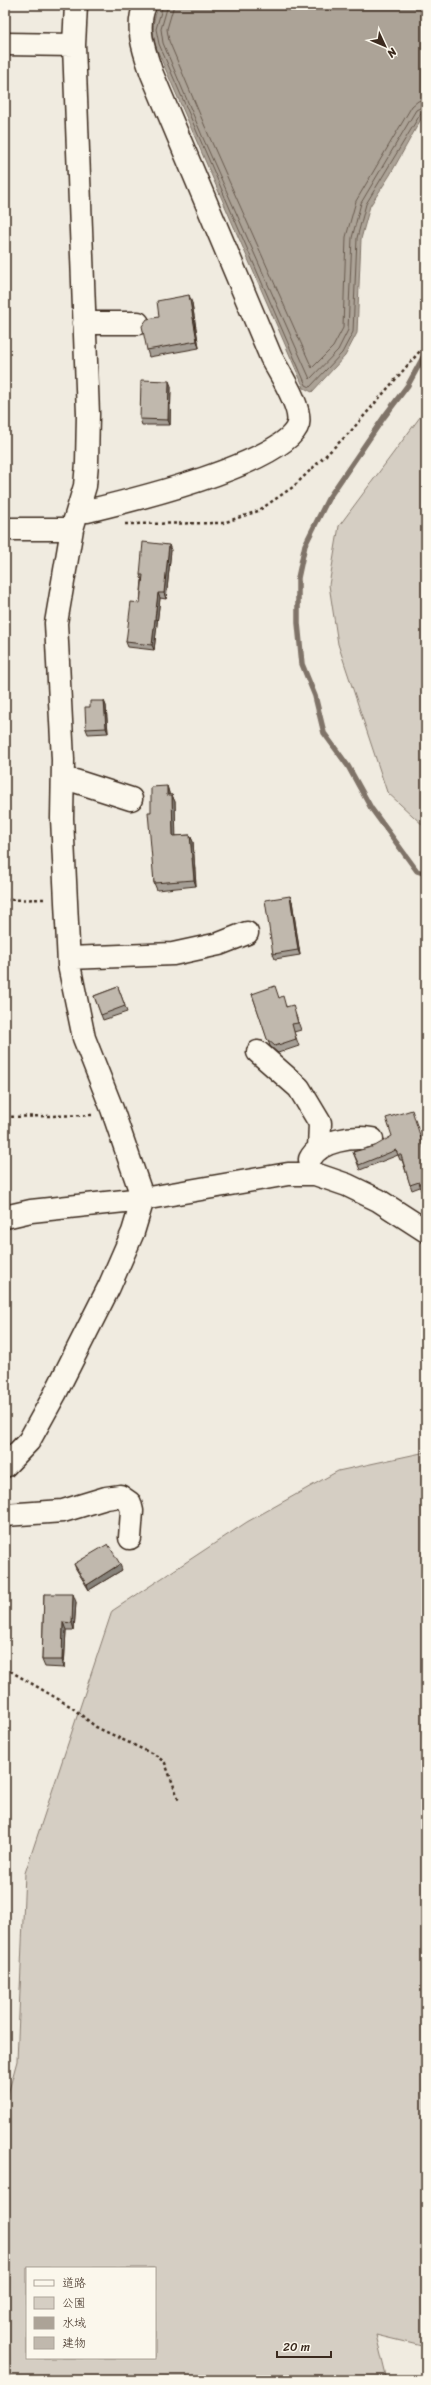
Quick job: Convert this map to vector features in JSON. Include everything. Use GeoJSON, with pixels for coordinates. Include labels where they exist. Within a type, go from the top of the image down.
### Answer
{"type":"FeatureCollection","features":[{"type":"Feature","properties":{"kind":"street"},"geometry":{"type":"LineString","coordinates":[[5,1466],[29,1441],[55,1394],[109,1287],[133,1232],[143,1199],[114,1114],[84,1038],[69,958],[68,898],[62,818],[63,781],[56,623],[75,520],[84,486],[87,463],[88,414],[74,45],[76,5]]}},
{"type":"Feature","properties":{"kind":"street"},"geometry":{"type":"LineString","coordinates":[[5,529],[75,520],[87,511],[140,498],[242,465],[270,452],[292,434],[298,426],[298,416],[292,397],[271,357],[152,74],[143,48],[140,27],[140,16],[145,5]]}},
{"type":"Feature","properties":{"kind":"street"},"geometry":{"type":"LineString","coordinates":[[5,44],[74,45]]}},
{"type":"Feature","properties":{"kind":"street"},"geometry":{"type":"LineString","coordinates":[[84,323],[138,324]]}},
{"type":"Feature","properties":{"kind":"street"},"geometry":{"type":"LineString","coordinates":[[63,781],[74,781],[131,798]]}},
{"type":"Feature","properties":{"kind":"street"},"geometry":{"type":"LineString","coordinates":[[69,958],[173,954],[219,944],[248,933]]}},
{"type":"Feature","properties":{"kind":"street"},"geometry":{"type":"LineString","coordinates":[[258,1052],[299,1088],[320,1123],[319,1149]]}},
{"type":"Feature","properties":{"kind":"street"},"geometry":{"type":"LineString","coordinates":[[307,1174],[311,1157],[319,1149],[344,1138],[355,1136],[372,1139]]}},
{"type":"Feature","properties":{"kind":"street"},"geometry":{"type":"LineString","coordinates":[[5,1217],[31,1211],[143,1199],[288,1174],[315,1174],[347,1185],[378,1200],[426,1231]]}},
{"type":"Feature","properties":{"kind":"street"},"geometry":{"type":"LineString","coordinates":[[5,1515],[63,1511],[106,1498],[120,1496],[130,1502],[132,1511],[130,1538]]}},
{"type":"Feature","properties":{"kind":"path"},"geometry":{"type":"LineString","coordinates":[[5,900],[68,898]]}},
{"type":"Feature","properties":{"kind":"path"},"geometry":{"type":"LineString","coordinates":[[5,1117],[114,1114]]}},
{"type":"Feature","properties":{"kind":"path"},"geometry":{"type":"LineString","coordinates":[[5,1668],[70,1706],[96,1727],[157,1756],[165,1763],[179,1800]]}},
{"type":"Feature","properties":{"kind":"green space"},"geometry":{"type":"Polygon","coordinates":[[[426,409],[426,828],[387,792],[338,644],[329,585],[339,526],[426,409]]]}},
{"type":"Feature","properties":{"kind":"green space"},"geometry":{"type":"Polygon","coordinates":[[[426,1452],[426,2347],[376,2335],[387,2380],[5,2380],[5,2105],[17,2061],[25,1873],[112,1611],[247,1522],[338,1471],[426,1452]]]}},
{"type":"Feature","properties":{"kind":"water"},"geometry":{"type":"Polygon","coordinates":[[[160,5],[426,5],[426,110],[390,175],[370,206],[361,239],[357,333],[345,356],[312,392],[304,388],[155,45],[153,25],[155,15],[160,5]]]}},
{"type":"Feature","properties":{"kind":"building"},"geometry":{"type":"Polygon","coordinates":[[[189,295],[197,341],[147,350],[142,326],[147,319],[159,317],[157,301],[189,295]]]}},
{"type":"Feature","properties":{"kind":"building"},"geometry":{"type":"Polygon","coordinates":[[[141,380],[169,381],[168,420],[140,419],[141,380]]]}},
{"type":"Feature","properties":{"kind":"building"},"geometry":{"type":"Polygon","coordinates":[[[143,542],[169,545],[164,593],[158,593],[152,645],[126,642],[131,602],[140,603],[143,575],[140,575],[143,542]]]}},
{"type":"Feature","properties":{"kind":"building"},"geometry":{"type":"Polygon","coordinates":[[[90,701],[104,701],[106,728],[86,729],[85,707],[90,707],[90,701]]]}},
{"type":"Feature","properties":{"kind":"building"},"geometry":{"type":"Polygon","coordinates":[[[167,786],[167,795],[172,795],[173,836],[190,835],[194,880],[154,883],[148,812],[151,812],[151,787],[167,786]]]}},
{"type":"Feature","properties":{"kind":"building"},"geometry":{"type":"Polygon","coordinates":[[[290,896],[298,950],[273,954],[265,900],[290,896]]]}},
{"type":"Feature","properties":{"kind":"building"},"geometry":{"type":"Polygon","coordinates":[[[275,986],[279,998],[283,996],[286,1007],[293,1005],[298,1023],[292,1024],[296,1039],[275,1046],[267,1039],[252,994],[275,986]]]}},
{"type":"Feature","properties":{"kind":"building"},"geometry":{"type":"Polygon","coordinates":[[[118,987],[125,1006],[101,1015],[94,996],[118,987]]]}},
{"type":"Feature","properties":{"kind":"building"},"geometry":{"type":"Polygon","coordinates":[[[412,1110],[426,1154],[426,1198],[424,1199],[419,1182],[410,1185],[401,1155],[398,1155],[396,1150],[359,1165],[353,1152],[375,1146],[392,1136],[386,1118],[412,1110]]]}},
{"type":"Feature","properties":{"kind":"building"},"geometry":{"type":"Polygon","coordinates":[[[108,1544],[120,1564],[87,1585],[74,1564],[108,1544]]]}},
{"type":"Feature","properties":{"kind":"building"},"geometry":{"type":"Polygon","coordinates":[[[44,1594],[73,1594],[72,1623],[63,1622],[62,1660],[42,1660],[44,1594]]]}},
{"type":"Feature","properties":{"kind":"waterway"},"geometry":{"type":"LineString","coordinates":[[426,352],[408,385],[384,417],[328,499],[305,545],[298,578],[298,623],[302,664],[315,696],[324,733],[348,766],[371,808],[417,871],[426,874]]}}]}
